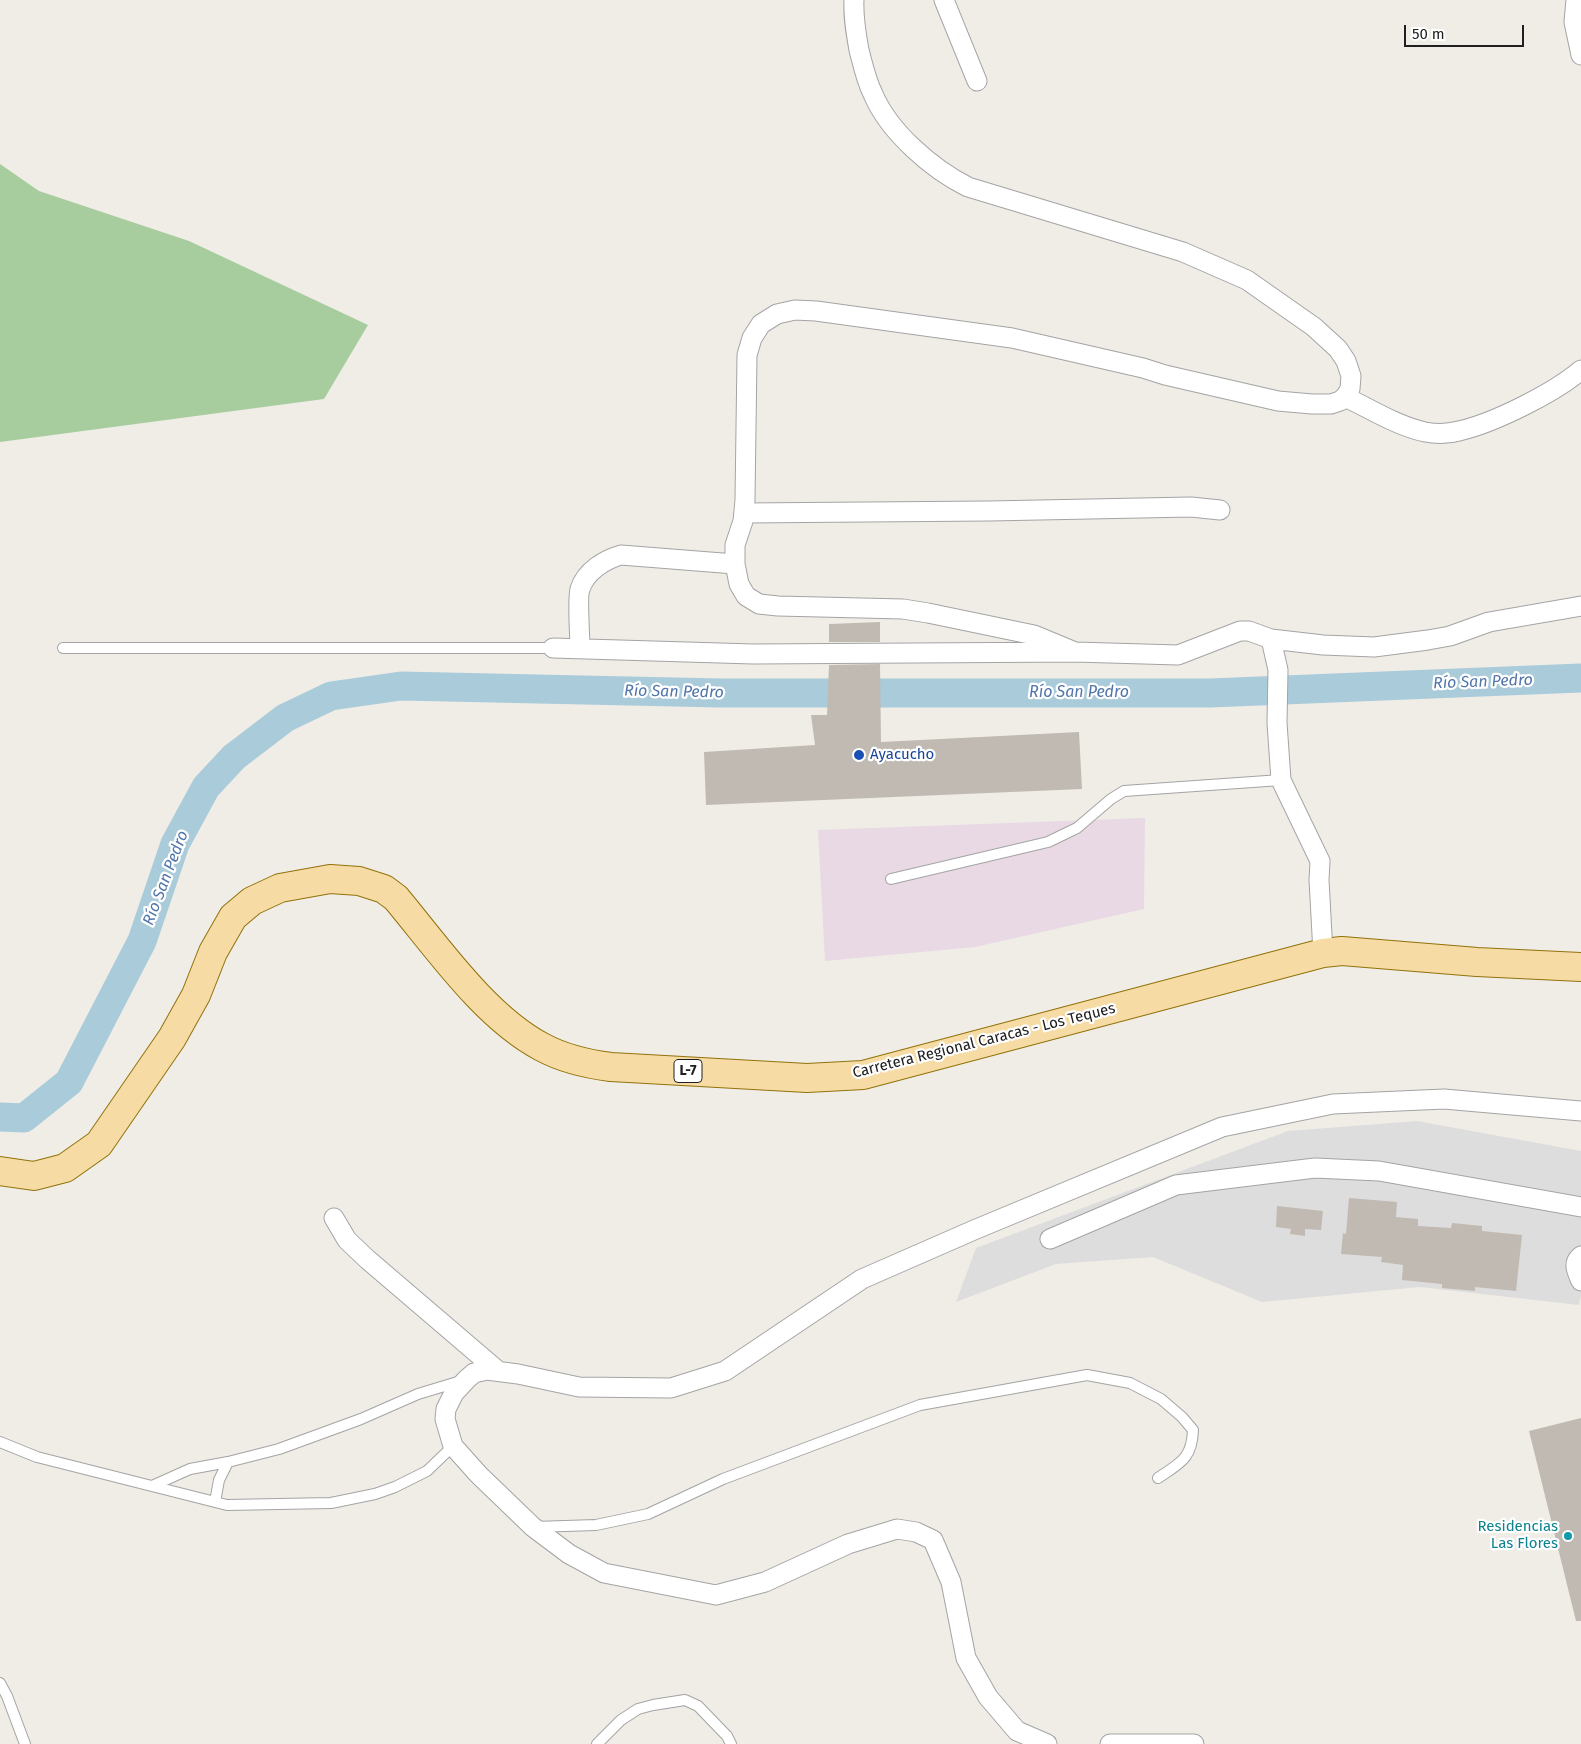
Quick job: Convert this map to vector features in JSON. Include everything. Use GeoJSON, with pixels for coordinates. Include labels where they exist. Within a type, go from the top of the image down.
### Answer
{"type":"FeatureCollection","features":[{"type":"Feature","properties":{"kind":"main road","name":"Carretera Regional Caracas - Los Teques"},"geometry":{"type":"LineString","coordinates":[[0,1171],[34,1176],[65,1168],[99,1144],[172,1038],[196,995],[214,952],[233,917],[252,900],[280,888],[330,879],[359,881],[384,889],[396,898],[471,989],[502,1020],[542,1047],[579,1063],[611,1067],[807,1078],[863,1075],[1323,953],[1342,951],[1581,968]]}},
{"type":"Feature","properties":{"kind":"street"},"geometry":{"type":"LineString","coordinates":[[854,0],[853,12],[857,38],[873,95],[886,117],[900,135],[952,179],[968,187],[1183,252],[1247,280],[1330,339],[1346,360],[1350,376],[1350,389],[1340,401],[1331,404],[1278,400],[1012,338],[816,310],[795,310],[777,314],[761,324],[752,338],[747,354],[746,500],[743,521],[735,545],[735,564],[739,584],[746,596],[759,604],[778,606],[903,609],[928,613],[1034,635],[1075,652]]}},
{"type":"Feature","properties":{"kind":"street"},"geometry":{"type":"LineString","coordinates":[[944,0],[977,81]]}},
{"type":"Feature","properties":{"kind":"street"},"geometry":{"type":"LineString","coordinates":[[1576,0],[1574,22],[1581,55]]}},
{"type":"Feature","properties":{"kind":"street"},"geometry":{"type":"LineString","coordinates":[[1345,397],[1408,427],[1442,434],[1460,431],[1524,405],[1581,370]]}},
{"type":"Feature","properties":{"kind":"street"},"geometry":{"type":"LineString","coordinates":[[744,513],[1191,507],[1220,510]]}},
{"type":"Feature","properties":{"kind":"street"},"geometry":{"type":"LineString","coordinates":[[580,648],[580,590],[592,571],[608,559],[621,555],[735,564]]}},
{"type":"Feature","properties":{"kind":"street"},"geometry":{"type":"LineString","coordinates":[[553,648],[753,654],[1075,652],[1178,655],[1240,631],[1249,631],[1271,638],[1324,645],[1374,647],[1450,636],[1489,622],[1581,606]]}},
{"type":"Feature","properties":{"kind":"street"},"geometry":{"type":"LineString","coordinates":[[1271,638],[1278,670],[1277,723],[1281,780],[1320,862],[1323,953]]}},
{"type":"Feature","properties":{"kind":"street"},"geometry":{"type":"LineString","coordinates":[[1047,1744],[1017,1731],[988,1697],[966,1658],[951,1582],[933,1540],[916,1532],[897,1529],[848,1544],[765,1582],[716,1595],[604,1574],[569,1554],[533,1527],[479,1475],[454,1446],[445,1419],[446,1409],[454,1393],[474,1373],[487,1370],[579,1387],[672,1388],[725,1371],[862,1279],[974,1230],[1222,1127],[1333,1104],[1444,1099],[1581,1110]]}},
{"type":"Feature","properties":{"kind":"street"},"geometry":{"type":"LineString","coordinates":[[1050,1239],[1176,1185],[1315,1168],[1379,1172],[1581,1207]]}},
{"type":"Feature","properties":{"kind":"street"},"geometry":{"type":"LineString","coordinates":[[334,1218],[347,1240],[367,1259],[498,1371]]}},
{"type":"Feature","properties":{"kind":"street"},"geometry":{"type":"LineString","coordinates":[[1581,1256],[1578,1258],[1576,1267],[1581,1281]]}},
{"type":"Feature","properties":{"kind":"street"},"geometry":{"type":"LineString","coordinates":[[1110,1744],[1194,1744]]}},
{"type":"Feature","properties":{"kind":"lane"},"geometry":{"type":"LineString","coordinates":[[62,648],[553,648]]}},
{"type":"Feature","properties":{"kind":"lane"},"geometry":{"type":"LineString","coordinates":[[891,879],[1048,842],[1077,828],[1110,799],[1124,791],[1281,780]]}},
{"type":"Feature","properties":{"kind":"lane"},"geometry":{"type":"LineString","coordinates":[[533,1527],[596,1525],[648,1514],[723,1479],[920,1405],[1087,1376],[1130,1382],[1161,1399],[1182,1416],[1193,1430],[1193,1443],[1188,1456],[1158,1478]]}},
{"type":"Feature","properties":{"kind":"lane"},"geometry":{"type":"LineString","coordinates":[[152,1486],[190,1469],[228,1462],[278,1449],[361,1419],[418,1394],[467,1379]]}},
{"type":"Feature","properties":{"kind":"lane"},"geometry":{"type":"LineString","coordinates":[[0,1442],[37,1457],[227,1505],[331,1502],[375,1494],[412,1480],[427,1471],[454,1446]]}},
{"type":"Feature","properties":{"kind":"lane"},"geometry":{"type":"LineString","coordinates":[[215,1502],[219,1480],[228,1462]]}},
{"type":"Feature","properties":{"kind":"lane"},"geometry":{"type":"LineString","coordinates":[[0,1683],[7,1696],[25,1744]]}},
{"type":"Feature","properties":{"kind":"lane"},"geometry":{"type":"LineString","coordinates":[[597,1744],[621,1720],[638,1709],[685,1700],[698,1706],[727,1736],[731,1744]]}},
{"type":"Feature","properties":{"kind":"shaded area"},"geometry":{"type":"Polygon","coordinates":[[[1145,818],[1144,909],[975,947],[825,961],[818,830],[1145,818]]]}},
{"type":"Feature","properties":{"kind":"shaded area"},"geometry":{"type":"Polygon","coordinates":[[[1417,1121],[1581,1151],[1581,1296],[1579,1305],[1420,1287],[1262,1302],[1153,1257],[1056,1264],[956,1302],[976,1248],[1288,1131],[1417,1121]]]}},
{"type":"Feature","properties":{"kind":"green space"},"geometry":{"type":"Polygon","coordinates":[[[0,164],[39,191],[189,241],[368,325],[324,399],[0,442],[0,164]]]}},
{"type":"Feature","properties":{"kind":"building"},"geometry":{"type":"Polygon","coordinates":[[[880,622],[880,642],[829,642],[829,624],[880,622]]]}},
{"type":"Feature","properties":{"kind":"building"},"geometry":{"type":"Polygon","coordinates":[[[880,664],[881,742],[1079,732],[1082,789],[706,805],[704,752],[815,745],[811,715],[827,715],[829,665],[880,664]]]}},
{"type":"Feature","properties":{"kind":"building"},"geometry":{"type":"Polygon","coordinates":[[[1349,1198],[1397,1202],[1396,1217],[1418,1219],[1418,1226],[1451,1228],[1452,1223],[1482,1226],[1482,1231],[1522,1235],[1516,1291],[1475,1287],[1475,1291],[1442,1288],[1442,1284],[1402,1280],[1403,1265],[1381,1262],[1382,1257],[1341,1254],[1343,1233],[1346,1234],[1349,1198]]]}},
{"type":"Feature","properties":{"kind":"building"},"geometry":{"type":"Polygon","coordinates":[[[1277,1206],[1323,1211],[1321,1230],[1305,1229],[1305,1236],[1290,1234],[1291,1229],[1276,1227],[1277,1206]]]}},
{"type":"Feature","properties":{"kind":"building","name":"Residencias Las Flores"},"geometry":{"type":"Polygon","coordinates":[[[1581,1418],[1581,1621],[1576,1621],[1529,1431],[1581,1418]]]}},
{"type":"Feature","properties":{"kind":"waterway","name":"Río San Pedro"},"geometry":{"type":"LineString","coordinates":[[0,1117],[24,1118],[69,1082],[142,941],[175,844],[206,787],[234,757],[285,718],[331,696],[401,686],[721,693],[1210,693],[1581,678]]}},
{"type":"Feature","properties":{"kind":"place","name":"Ayacucho"},"geometry":{"type":"Point","coordinates":[859,755]}},
{"type":"Feature","properties":{"kind":"place","name":"Residencias Las Flores"},"geometry":{"type":"Point","coordinates":[1568,1536]}}]}
